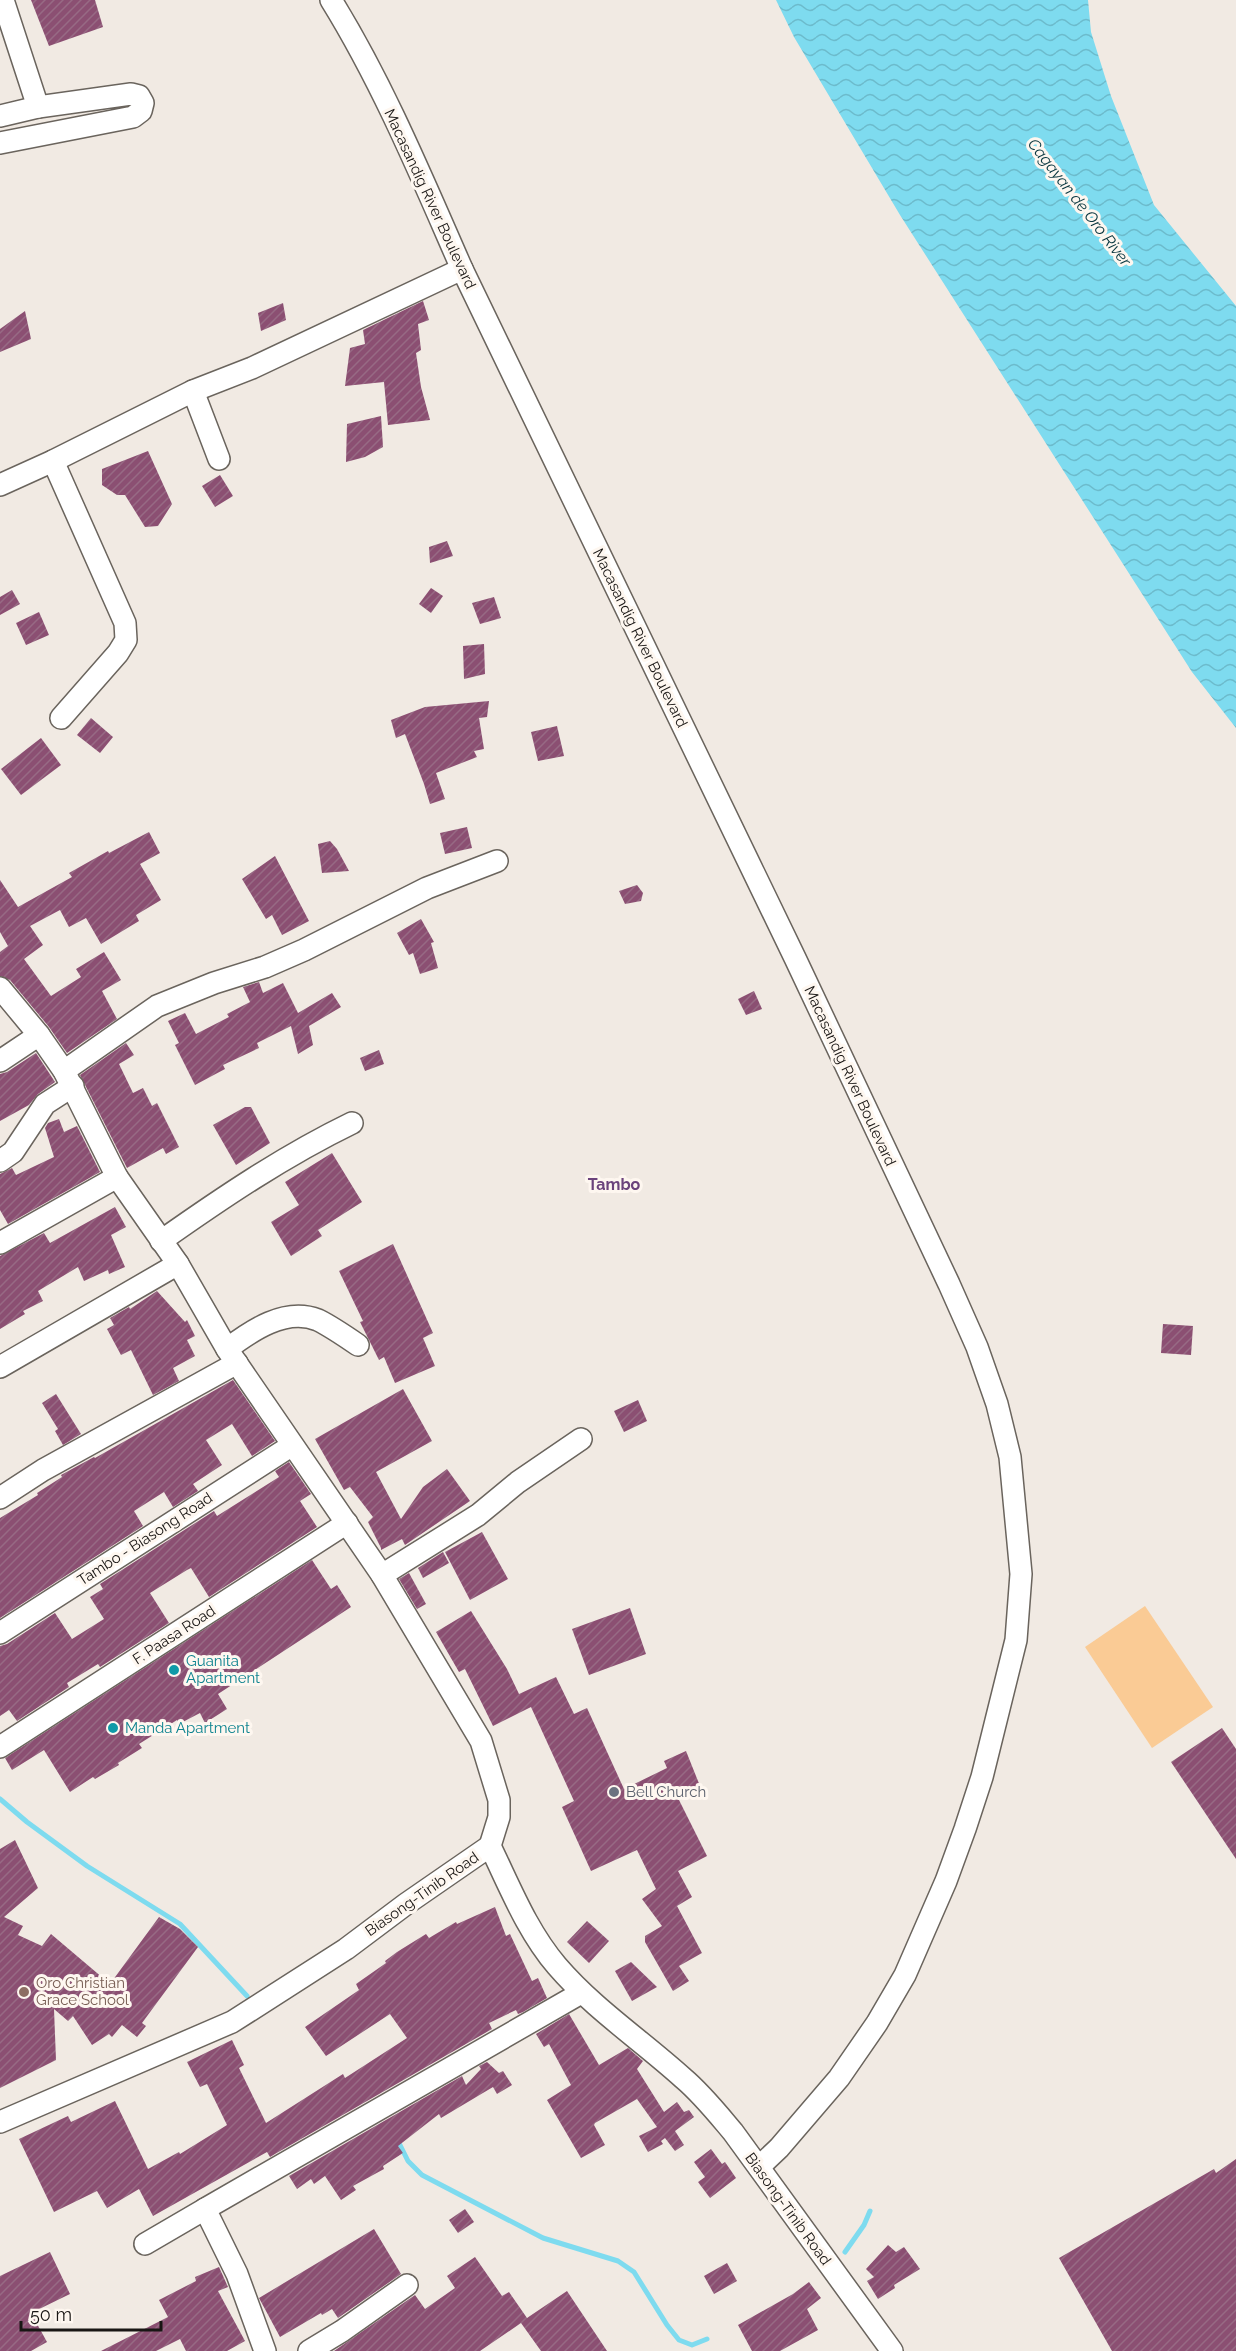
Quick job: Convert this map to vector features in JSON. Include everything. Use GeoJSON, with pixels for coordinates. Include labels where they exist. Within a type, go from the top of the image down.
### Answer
{"type":"FeatureCollection","features":[{"type":"Feature","properties":{"kind":"street"},"geometry":{"type":"LineString","coordinates":[[3,0],[38,107]]}},
{"type":"Feature","properties":{"kind":"street","name":"Macasandig River Boulevard"},"geometry":{"type":"LineString","coordinates":[[331,0],[419,171],[462,269],[795,958],[968,1326],[997,1404],[1010,1457],[1022,1574],[1016,1640],[982,1777],[965,1829],[946,1881],[905,1975],[877,2023],[839,2078],[779,2148],[759,2167]]}},
{"type":"Feature","properties":{"kind":"street"},"geometry":{"type":"LineString","coordinates":[[0,116],[38,107],[131,94],[139,96],[143,103],[141,111],[133,117],[0,142]]}},
{"type":"Feature","properties":{"kind":"street"},"geometry":{"type":"LineString","coordinates":[[75,102],[79,127]]}},
{"type":"Feature","properties":{"kind":"street"},"geometry":{"type":"LineString","coordinates":[[0,484],[193,392],[252,368],[319,334],[462,269]]}},
{"type":"Feature","properties":{"kind":"street"},"geometry":{"type":"LineString","coordinates":[[193,392],[219,459]]}},
{"type":"Feature","properties":{"kind":"street"},"geometry":{"type":"LineString","coordinates":[[52,461],[124,623],[126,640],[118,653],[61,718]]}},
{"type":"Feature","properties":{"kind":"street"},"geometry":{"type":"LineString","coordinates":[[0,1161],[13,1152],[45,1104],[69,1079],[157,1006],[214,983],[265,967],[304,950],[427,888],[497,861]]}},
{"type":"Feature","properties":{"kind":"street"},"geometry":{"type":"LineString","coordinates":[[0,988],[39,1035],[69,1079],[117,1177],[178,1264],[232,1356],[291,1446],[382,1575],[481,1741],[499,1800],[499,1817],[490,1846]]}},
{"type":"Feature","properties":{"kind":"street"},"geometry":{"type":"LineString","coordinates":[[0,1061],[39,1035]]}},
{"type":"Feature","properties":{"kind":"street"},"geometry":{"type":"LineString","coordinates":[[160,1241],[244,1183],[292,1154],[352,1123]]}},
{"type":"Feature","properties":{"kind":"street"},"geometry":{"type":"LineString","coordinates":[[0,1243],[117,1177]]}},
{"type":"Feature","properties":{"kind":"street"},"geometry":{"type":"LineString","coordinates":[[0,1367],[178,1264]]}},
{"type":"Feature","properties":{"kind":"street"},"geometry":{"type":"LineString","coordinates":[[0,1498],[232,1356],[252,1330],[267,1323],[298,1317],[315,1319],[358,1345]]}},
{"type":"Feature","properties":{"kind":"street"},"geometry":{"type":"LineString","coordinates":[[382,1575],[478,1515],[518,1482],[581,1439]]}},
{"type":"Feature","properties":{"kind":"street","name":"Tambo - Biasong Road"},"geometry":{"type":"LineString","coordinates":[[0,1633],[291,1446]]}},
{"type":"Feature","properties":{"kind":"street","name":"F. Paasa Road"},"geometry":{"type":"LineString","coordinates":[[0,1747],[347,1523]]}},
{"type":"Feature","properties":{"kind":"street","name":"Biasong-Tinib Road"},"geometry":{"type":"LineString","coordinates":[[0,2122],[232,2022],[346,1949],[490,1846],[539,1942],[581,1993],[684,2078],[733,2132],[892,2351]]}},
{"type":"Feature","properties":{"kind":"street"},"geometry":{"type":"LineString","coordinates":[[145,2244],[581,1993]]}},
{"type":"Feature","properties":{"kind":"street"},"geometry":{"type":"LineString","coordinates":[[205,2209],[237,2274],[265,2351]]}},
{"type":"Feature","properties":{"kind":"street"},"geometry":{"type":"LineString","coordinates":[[309,2351],[342,2331],[407,2285]]}},
{"type":"Feature","properties":{"kind":"shaded area"},"geometry":{"type":"Polygon","coordinates":[[[1145,1606],[1213,1707],[1152,1748],[1085,1647],[1145,1606]]]}},
{"type":"Feature","properties":{"kind":"water","name":"Cagayan de Oro River"},"geometry":{"type":"Polygon","coordinates":[[[776,0],[1088,0],[1091,32],[1111,96],[1154,205],[1236,306],[1236,728],[1192,672],[900,215],[794,37],[776,0]]]}},
{"type":"Feature","properties":{"kind":"building"},"geometry":{"type":"Polygon","coordinates":[[[31,0],[95,0],[103,27],[49,46],[31,0]]]}},
{"type":"Feature","properties":{"kind":"building"},"geometry":{"type":"Polygon","coordinates":[[[423,301],[429,320],[418,324],[421,350],[416,353],[421,387],[430,420],[388,425],[384,382],[345,386],[350,348],[365,344],[363,330],[423,301]]]}},
{"type":"Feature","properties":{"kind":"building"},"geometry":{"type":"Polygon","coordinates":[[[283,303],[286,320],[261,331],[258,313],[283,303]]]}},
{"type":"Feature","properties":{"kind":"building"},"geometry":{"type":"Polygon","coordinates":[[[25,311],[31,339],[0,352],[0,329],[25,311]]]}},
{"type":"Feature","properties":{"kind":"building"},"geometry":{"type":"Polygon","coordinates":[[[381,416],[383,447],[365,457],[346,462],[347,424],[381,416]]]}},
{"type":"Feature","properties":{"kind":"building"},"geometry":{"type":"Polygon","coordinates":[[[148,451],[172,504],[158,526],[145,527],[125,495],[117,495],[102,485],[102,469],[148,451]]]}},
{"type":"Feature","properties":{"kind":"building"},"geometry":{"type":"Polygon","coordinates":[[[220,475],[233,496],[215,507],[202,486],[220,475]]]}},
{"type":"Feature","properties":{"kind":"building"},"geometry":{"type":"Polygon","coordinates":[[[447,541],[453,556],[430,563],[429,547],[447,541]]]}},
{"type":"Feature","properties":{"kind":"building"},"geometry":{"type":"Polygon","coordinates":[[[431,588],[443,596],[431,613],[419,604],[431,588]]]}},
{"type":"Feature","properties":{"kind":"building"},"geometry":{"type":"Polygon","coordinates":[[[12,590],[20,604],[0,615],[0,597],[12,590]]]}},
{"type":"Feature","properties":{"kind":"building"},"geometry":{"type":"Polygon","coordinates":[[[494,597],[501,618],[480,624],[472,603],[494,597]]]}},
{"type":"Feature","properties":{"kind":"building"},"geometry":{"type":"Polygon","coordinates":[[[39,612],[49,635],[26,645],[16,623],[39,612]]]}},
{"type":"Feature","properties":{"kind":"building"},"geometry":{"type":"Polygon","coordinates":[[[484,644],[485,674],[464,679],[463,646],[484,644]]]}},
{"type":"Feature","properties":{"kind":"building"},"geometry":{"type":"Polygon","coordinates":[[[489,701],[487,717],[479,718],[484,749],[474,751],[477,757],[436,773],[445,799],[430,804],[405,734],[396,738],[391,720],[425,707],[489,701]]]}},
{"type":"Feature","properties":{"kind":"building"},"geometry":{"type":"Polygon","coordinates":[[[91,718],[113,737],[100,753],[77,735],[91,718]]]}},
{"type":"Feature","properties":{"kind":"building"},"geometry":{"type":"Polygon","coordinates":[[[557,726],[564,756],[538,761],[531,732],[557,726]]]}},
{"type":"Feature","properties":{"kind":"building"},"geometry":{"type":"Polygon","coordinates":[[[41,738],[61,765],[21,795],[1,769],[41,738]]]}},
{"type":"Feature","properties":{"kind":"building"},"geometry":{"type":"Polygon","coordinates":[[[467,827],[472,848],[445,854],[440,833],[467,827]]]}},
{"type":"Feature","properties":{"kind":"building"},"geometry":{"type":"Polygon","coordinates":[[[149,832],[160,853],[140,864],[161,900],[136,915],[139,921],[101,944],[86,918],[69,927],[60,910],[30,926],[43,945],[24,959],[51,996],[81,977],[76,969],[104,952],[121,980],[102,991],[117,1019],[67,1053],[49,1027],[10,980],[0,976],[0,952],[8,946],[0,932],[0,880],[18,907],[72,877],[69,873],[149,832]]]}},
{"type":"Feature","properties":{"kind":"building"},"geometry":{"type":"Polygon","coordinates":[[[330,841],[349,871],[322,873],[318,844],[330,841]]]}},
{"type":"Feature","properties":{"kind":"building"},"geometry":{"type":"Polygon","coordinates":[[[275,856],[309,921],[282,935],[272,915],[266,919],[242,879],[275,856]]]}},
{"type":"Feature","properties":{"kind":"building"},"geometry":{"type":"Polygon","coordinates":[[[637,885],[643,893],[641,901],[625,904],[619,891],[637,885]]]}},
{"type":"Feature","properties":{"kind":"building"},"geometry":{"type":"Polygon","coordinates":[[[421,919],[434,942],[431,943],[438,968],[420,974],[413,953],[409,955],[397,933],[421,919]]]}},
{"type":"Feature","properties":{"kind":"building"},"geometry":{"type":"Polygon","coordinates":[[[259,982],[263,993],[283,983],[298,1013],[332,993],[341,1007],[309,1026],[313,1045],[298,1054],[291,1026],[257,1043],[259,1048],[223,1065],[225,1069],[195,1085],[175,1045],[179,1043],[168,1021],[185,1013],[196,1034],[229,1017],[227,1014],[250,1002],[243,987],[259,982]]]}},
{"type":"Feature","properties":{"kind":"building"},"geometry":{"type":"Polygon","coordinates":[[[754,991],[762,1009],[746,1015],[738,999],[754,991]]]}},
{"type":"Feature","properties":{"kind":"building"},"geometry":{"type":"Polygon","coordinates":[[[126,1043],[134,1055],[119,1064],[133,1093],[143,1088],[152,1106],[157,1103],[179,1147],[166,1154],[163,1148],[127,1168],[80,1075],[126,1043]]]}},
{"type":"Feature","properties":{"kind":"building"},"geometry":{"type":"Polygon","coordinates":[[[379,1050],[384,1064],[365,1071],[360,1058],[379,1050]]]}},
{"type":"Feature","properties":{"kind":"building"},"geometry":{"type":"Polygon","coordinates":[[[36,1053],[55,1082],[38,1094],[29,1105],[0,1121],[0,1074],[36,1053]]]}},
{"type":"Feature","properties":{"kind":"building"},"geometry":{"type":"Polygon","coordinates":[[[245,1107],[251,1107],[270,1143],[236,1165],[213,1125],[245,1107]]]}},
{"type":"Feature","properties":{"kind":"building"},"geometry":{"type":"Polygon","coordinates":[[[59,1119],[64,1132],[77,1126],[100,1172],[8,1224],[0,1210],[0,1174],[12,1168],[16,1175],[54,1157],[45,1128],[48,1123],[59,1119]]]}},
{"type":"Feature","properties":{"kind":"building"},"geometry":{"type":"Polygon","coordinates":[[[332,1153],[362,1202],[318,1230],[322,1236],[291,1256],[271,1222],[299,1205],[285,1182],[332,1153]]]}},
{"type":"Feature","properties":{"kind":"building"},"geometry":{"type":"Polygon","coordinates":[[[115,1207],[126,1227],[111,1235],[125,1267],[109,1274],[108,1270],[84,1281],[78,1267],[38,1291],[43,1301],[23,1311],[25,1314],[0,1329],[0,1256],[44,1233],[50,1243],[115,1207]]]}},
{"type":"Feature","properties":{"kind":"building"},"geometry":{"type":"Polygon","coordinates":[[[393,1244],[433,1333],[423,1338],[435,1366],[395,1383],[384,1357],[379,1360],[360,1322],[363,1321],[339,1271],[393,1244]]]}},
{"type":"Feature","properties":{"kind":"building"},"geometry":{"type":"Polygon","coordinates":[[[157,1291],[185,1322],[187,1320],[195,1336],[187,1340],[195,1356],[173,1368],[179,1381],[153,1395],[131,1350],[121,1355],[107,1329],[114,1325],[110,1318],[129,1307],[130,1309],[157,1291]]]}},
{"type":"Feature","properties":{"kind":"building"},"geometry":{"type":"Polygon","coordinates":[[[1163,1324],[1193,1326],[1191,1355],[1161,1353],[1163,1324]]]}},
{"type":"Feature","properties":{"kind":"building"},"geometry":{"type":"Polygon","coordinates":[[[233,1380],[275,1441],[252,1456],[232,1424],[206,1440],[222,1465],[193,1484],[198,1491],[173,1507],[164,1492],[134,1511],[143,1526],[0,1618],[0,1518],[38,1495],[37,1493],[62,1477],[61,1475],[233,1380]]]}},
{"type":"Feature","properties":{"kind":"building"},"geometry":{"type":"Polygon","coordinates":[[[403,1389],[432,1441],[376,1472],[401,1519],[423,1487],[447,1469],[470,1501],[405,1545],[402,1539],[381,1550],[368,1522],[373,1517],[350,1487],[344,1490],[315,1439],[403,1389]]]}},
{"type":"Feature","properties":{"kind":"building"},"geometry":{"type":"Polygon","coordinates":[[[56,1394],[81,1434],[63,1445],[55,1431],[58,1429],[42,1403],[56,1394]]]}},
{"type":"Feature","properties":{"kind":"building"},"geometry":{"type":"Polygon","coordinates":[[[638,1400],[647,1421],[624,1432],[614,1411],[638,1400]]]}},
{"type":"Feature","properties":{"kind":"building"},"geometry":{"type":"Polygon","coordinates":[[[289,1462],[311,1494],[300,1501],[317,1527],[209,1597],[191,1568],[187,1570],[150,1593],[169,1623],[100,1667],[98,1664],[67,1683],[69,1687],[17,1721],[9,1710],[0,1716],[0,1646],[7,1644],[55,1613],[72,1639],[104,1619],[90,1597],[103,1589],[100,1584],[214,1511],[217,1516],[279,1477],[275,1471],[289,1462]]]}},
{"type":"Feature","properties":{"kind":"building"},"geometry":{"type":"Polygon","coordinates":[[[482,1532],[508,1579],[470,1600],[445,1552],[482,1532]]]}},
{"type":"Feature","properties":{"kind":"building"},"geometry":{"type":"Polygon","coordinates":[[[443,1552],[449,1563],[423,1578],[418,1568],[443,1552]]]}},
{"type":"Feature","properties":{"kind":"building"},"geometry":{"type":"Polygon","coordinates":[[[312,1560],[331,1589],[337,1585],[351,1607],[218,1694],[227,1709],[205,1723],[200,1713],[179,1724],[177,1720],[139,1744],[142,1748],[118,1763],[119,1765],[95,1779],[93,1777],[70,1792],[44,1750],[12,1770],[5,1758],[312,1560]]]}},
{"type":"Feature","properties":{"kind":"building"},"geometry":{"type":"Polygon","coordinates":[[[409,1573],[426,1604],[417,1609],[399,1579],[409,1573]]]}},
{"type":"Feature","properties":{"kind":"building"},"geometry":{"type":"Polygon","coordinates":[[[630,1608],[646,1654],[589,1675],[572,1629],[630,1608]]]}},
{"type":"Feature","properties":{"kind":"building"},"geometry":{"type":"Polygon","coordinates":[[[471,1611],[507,1669],[519,1694],[556,1677],[574,1714],[587,1708],[624,1789],[667,1768],[664,1761],[686,1751],[700,1786],[677,1796],[707,1856],[678,1871],[692,1897],[677,1906],[702,1953],[679,1966],[689,1981],[673,1991],[645,1942],[645,1936],[662,1926],[642,1899],[656,1889],[637,1850],[591,1871],[562,1807],[574,1801],[531,1707],[493,1726],[465,1669],[459,1672],[436,1632],[471,1611]]]}},
{"type":"Feature","properties":{"kind":"building"},"geometry":{"type":"Polygon","coordinates":[[[1222,1728],[1236,1749],[1236,1859],[1171,1762],[1222,1728]]]}},
{"type":"Feature","properties":{"kind":"building"},"geometry":{"type":"Polygon","coordinates":[[[15,1840],[38,1888],[4,1917],[23,1926],[18,1935],[42,1946],[51,1934],[110,1984],[159,1917],[180,1929],[198,1947],[142,2023],[146,2026],[137,2037],[122,2025],[112,2037],[109,2034],[92,2045],[73,2016],[68,2021],[54,2009],[56,2060],[0,2088],[0,1849],[15,1840]]]}},
{"type":"Feature","properties":{"kind":"building"},"geometry":{"type":"Polygon","coordinates":[[[495,1907],[506,1936],[510,1934],[532,1981],[538,1978],[547,1998],[523,2012],[518,2014],[516,2010],[489,2023],[492,2029],[270,2157],[267,2152],[153,2216],[139,2189],[107,2208],[97,2191],[54,2212],[19,2139],[68,2116],[71,2122],[115,2101],[148,2169],[179,2152],[180,2154],[227,2125],[207,2084],[200,2087],[187,2062],[232,2040],[244,2065],[239,2068],[266,2123],[343,2074],[345,2078],[407,2038],[390,2014],[326,2056],[305,2027],[359,1990],[356,1984],[386,1963],[385,1961],[397,1952],[426,1934],[429,1938],[456,1922],[457,1924],[495,1907]]]}},
{"type":"Feature","properties":{"kind":"building"},"geometry":{"type":"Polygon","coordinates":[[[587,1921],[609,1941],[589,1963],[567,1942],[587,1921]]]}},
{"type":"Feature","properties":{"kind":"building"},"geometry":{"type":"Polygon","coordinates":[[[631,1962],[657,1987],[632,2001],[615,1971],[631,1962]]]}},
{"type":"Feature","properties":{"kind":"building"},"geometry":{"type":"Polygon","coordinates":[[[569,2014],[599,2065],[628,2048],[643,2061],[637,2069],[664,2112],[677,2102],[684,2112],[689,2110],[694,2117],[675,2131],[684,2145],[675,2151],[665,2138],[661,2141],[663,2144],[648,2152],[639,2136],[657,2127],[637,2099],[595,2123],[605,2145],[581,2158],[547,2100],[571,2085],[549,2044],[544,2047],[536,2034],[569,2014]]]}},
{"type":"Feature","properties":{"kind":"building"},"geometry":{"type":"Polygon","coordinates":[[[487,2062],[499,2073],[503,2071],[512,2085],[497,2094],[493,2087],[441,2118],[439,2114],[398,2146],[403,2153],[383,2166],[384,2169],[353,2186],[356,2190],[341,2200],[325,2176],[314,2184],[311,2179],[297,2189],[289,2176],[462,2076],[466,2085],[481,2069],[479,2066],[487,2062]]]}},
{"type":"Feature","properties":{"kind":"building"},"geometry":{"type":"Polygon","coordinates":[[[711,2149],[722,2164],[725,2162],[736,2178],[710,2198],[698,2182],[705,2177],[694,2162],[711,2149]]]}},
{"type":"Feature","properties":{"kind":"building"},"geometry":{"type":"Polygon","coordinates":[[[1236,2159],[1236,2351],[1112,2351],[1059,2258],[1214,2169],[1216,2173],[1236,2159]]]}},
{"type":"Feature","properties":{"kind":"building"},"geometry":{"type":"Polygon","coordinates":[[[465,2209],[474,2222],[458,2233],[449,2220],[465,2209]]]}},
{"type":"Feature","properties":{"kind":"building"},"geometry":{"type":"Polygon","coordinates":[[[374,2229],[401,2274],[338,2318],[332,2309],[280,2337],[259,2298],[374,2229]]]}},
{"type":"Feature","properties":{"kind":"building"},"geometry":{"type":"Polygon","coordinates":[[[888,2245],[896,2252],[904,2247],[920,2269],[894,2285],[895,2288],[878,2299],[867,2281],[874,2277],[866,2269],[888,2245]]]}},
{"type":"Feature","properties":{"kind":"building"},"geometry":{"type":"Polygon","coordinates":[[[50,2252],[70,2294],[31,2313],[47,2342],[31,2351],[0,2351],[0,2276],[50,2252]]]}},
{"type":"Feature","properties":{"kind":"building"},"geometry":{"type":"Polygon","coordinates":[[[475,2257],[502,2296],[509,2292],[527,2318],[567,2291],[607,2351],[541,2351],[521,2323],[480,2351],[334,2351],[415,2295],[425,2309],[455,2288],[447,2276],[475,2257]]]}},
{"type":"Feature","properties":{"kind":"building"},"geometry":{"type":"Polygon","coordinates":[[[727,2263],[737,2281],[714,2294],[704,2276],[727,2263]]]}},
{"type":"Feature","properties":{"kind":"building"},"geometry":{"type":"Polygon","coordinates":[[[219,2267],[228,2287],[218,2291],[245,2341],[227,2351],[186,2351],[180,2339],[156,2351],[101,2351],[168,2317],[159,2300],[196,2281],[195,2277],[219,2267]]]}},
{"type":"Feature","properties":{"kind":"building"},"geometry":{"type":"Polygon","coordinates":[[[809,2282],[821,2298],[807,2309],[818,2330],[780,2351],[752,2351],[738,2325],[793,2294],[809,2282]]]}},
{"type":"Feature","properties":{"kind":"waterway"},"geometry":{"type":"LineString","coordinates":[[0,1799],[87,1866],[180,1924],[247,1996]]}},
{"type":"Feature","properties":{"kind":"waterway"},"geometry":{"type":"LineString","coordinates":[[397,2139],[408,2161],[422,2175],[543,2238],[618,2261],[634,2272],[679,2340],[692,2345],[707,2339]]}},
{"type":"Feature","properties":{"kind":"waterway"},"geometry":{"type":"LineString","coordinates":[[845,2252],[864,2225],[870,2211]]}},
{"type":"Feature","properties":{"kind":"place","name":"Guanita Apartment"},"geometry":{"type":"Point","coordinates":[174,1670]}},
{"type":"Feature","properties":{"kind":"place","name":"Manda Apartment"},"geometry":{"type":"Point","coordinates":[113,1728]}},
{"type":"Feature","properties":{"kind":"place","name":"Bell Church"},"geometry":{"type":"Point","coordinates":[614,1792]}},
{"type":"Feature","properties":{"kind":"place","name":"Oro Christian Grace School"},"geometry":{"type":"Point","coordinates":[24,1992]}},
{"type":"Feature","properties":{"kind":"district","name":"Tambo"},"geometry":{"type":"Point","coordinates":[614,1184]}}]}
